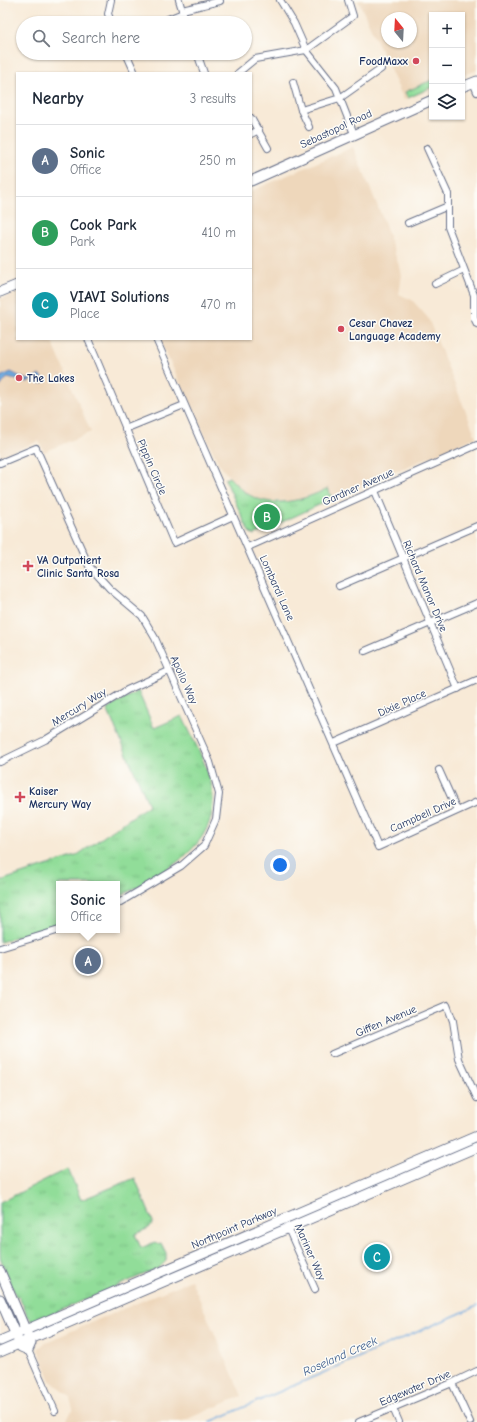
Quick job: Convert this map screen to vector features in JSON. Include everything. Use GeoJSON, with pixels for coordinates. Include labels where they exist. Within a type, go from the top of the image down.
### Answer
{"type":"FeatureCollection","features":[{"type":"Feature","properties":{"kind":"street"},"geometry":{"type":"LineString","coordinates":[[109,16],[111,0]]}},
{"type":"Feature","properties":{"kind":"street"},"geometry":{"type":"LineString","coordinates":[[179,0],[184,16]]}},
{"type":"Feature","properties":{"kind":"street"},"geometry":{"type":"LineString","coordinates":[[280,0],[294,23],[306,50],[336,88],[354,134]]}},
{"type":"Feature","properties":{"kind":"street"},"geometry":{"type":"LineString","coordinates":[[239,72],[255,59],[306,50],[353,16],[348,0]]}},
{"type":"Feature","properties":{"kind":"street"},"geometry":{"type":"LineString","coordinates":[[174,16],[220,1]]}},
{"type":"Feature","properties":{"kind":"street"},"geometry":{"type":"LineString","coordinates":[[129,60],[135,72]]}},
{"type":"Feature","properties":{"kind":"street"},"geometry":{"type":"LineString","coordinates":[[199,60],[204,72]]}},
{"type":"Feature","properties":{"kind":"street"},"geometry":{"type":"LineString","coordinates":[[301,110],[340,98],[381,69]]}},
{"type":"Feature","properties":{"kind":"street"},"geometry":{"type":"LineString","coordinates":[[465,86],[475,81],[477,92]]}},
{"type":"Feature","properties":{"kind":"street"},"geometry":{"type":"LineString","coordinates":[[293,82],[301,110],[309,127]]}},
{"type":"Feature","properties":{"kind":"street","name":"Sebastopol Road"},"geometry":{"type":"LineString","coordinates":[[252,182],[429,101]]}},
{"type":"Feature","properties":{"kind":"street"},"geometry":{"type":"LineString","coordinates":[[252,120],[268,148]]}},
{"type":"Feature","properties":{"kind":"street"},"geometry":{"type":"LineString","coordinates":[[252,134],[259,130]]}},
{"type":"Feature","properties":{"kind":"street"},"geometry":{"type":"LineString","coordinates":[[427,148],[448,194],[448,227],[474,295],[474,318],[477,324]]}},
{"type":"Feature","properties":{"kind":"street"},"geometry":{"type":"LineString","coordinates":[[408,223],[448,206]]}},
{"type":"Feature","properties":{"kind":"street"},"geometry":{"type":"LineString","coordinates":[[435,284],[464,270]]}},
{"type":"Feature","properties":{"kind":"street"},"geometry":{"type":"LineString","coordinates":[[0,292],[16,285]]}},
{"type":"Feature","properties":{"kind":"street","name":"Pippin Circle"},"geometry":{"type":"LineString","coordinates":[[88,340],[174,543],[233,516]]}},
{"type":"Feature","properties":{"kind":"street","name":"Lombardi Lane"},"geometry":{"type":"LineString","coordinates":[[156,340],[334,743],[378,847]]}},
{"type":"Feature","properties":{"kind":"street"},"geometry":{"type":"LineString","coordinates":[[125,429],[184,405]]}},
{"type":"Feature","properties":{"kind":"street","name":"Gardner Avenue"},"geometry":{"type":"LineString","coordinates":[[248,547],[477,445]]}},
{"type":"Feature","properties":{"kind":"street","name":"Apollo Way"},"geometry":{"type":"LineString","coordinates":[[0,464],[36,448],[88,566],[110,589],[142,616],[155,638],[215,777],[218,794],[216,819],[204,846],[197,854],[170,873],[120,902]]}},
{"type":"Feature","properties":{"kind":"street","name":"Richard Manor Drive"},"geometry":{"type":"LineString","coordinates":[[375,491],[458,689]]}},
{"type":"Feature","properties":{"kind":"street"},"geometry":{"type":"LineString","coordinates":[[339,586],[477,526]]}},
{"type":"Feature","properties":{"kind":"street"},"geometry":{"type":"LineString","coordinates":[[366,651],[430,622],[477,603]]}},
{"type":"Feature","properties":{"kind":"street","name":"Mercury Way"},"geometry":{"type":"LineString","coordinates":[[0,762],[45,740],[127,690],[169,671]]}},
{"type":"Feature","properties":{"kind":"street","name":"Dixie Place"},"geometry":{"type":"LineString","coordinates":[[334,743],[477,680]]}},
{"type":"Feature","properties":{"kind":"street"},"geometry":{"type":"LineString","coordinates":[[439,770],[457,810]]}},
{"type":"Feature","properties":{"kind":"street","name":"Campbell Drive"},"geometry":{"type":"LineString","coordinates":[[378,847],[477,802]]}},
{"type":"Feature","properties":{"kind":"street"},"geometry":{"type":"LineString","coordinates":[[0,948],[56,931]]}},
{"type":"Feature","properties":{"kind":"street","name":"Giffen Avenue"},"geometry":{"type":"LineString","coordinates":[[332,1054],[447,1005],[452,1020],[459,1059],[477,1098]]}},
{"type":"Feature","properties":{"kind":"street","name":"Northpoint Parkway"},"geometry":{"type":"LineString","coordinates":[[0,1341],[477,1136]]}},
{"type":"Feature","properties":{"kind":"street","name":"Northpoint Parkway"},"geometry":{"type":"LineString","coordinates":[[0,1352],[287,1226],[477,1148]]}},
{"type":"Feature","properties":{"kind":"street","name":"Mariner Way"},"geometry":{"type":"LineString","coordinates":[[287,1226],[315,1289]]}},
{"type":"Feature","properties":{"kind":"street"},"geometry":{"type":"LineString","coordinates":[[0,1271],[30,1340],[31,1343],[28,1350]]}},
{"type":"Feature","properties":{"kind":"street"},"geometry":{"type":"LineString","coordinates":[[0,1299],[21,1347],[28,1350],[56,1411]]}},
{"type":"Feature","properties":{"kind":"street","name":"Edgewater Drive"},"geometry":{"type":"LineString","coordinates":[[359,1422],[477,1371]]}},
{"type":"Feature","properties":{"kind":"street"},"geometry":{"type":"LineString","coordinates":[[452,1383],[470,1422]]}},
{"type":"Feature","properties":{"kind":"street"},"geometry":{"type":"LineString","coordinates":[[393,1408],[399,1422]]}},
{"type":"Feature","properties":{"kind":"shaded area"},"geometry":{"type":"Polygon","coordinates":[[[358,0],[477,0],[477,70],[465,75],[465,12],[429,12],[429,90],[404,100],[358,0]]]}},
{"type":"Feature","properties":{"kind":"shaded area","name":"Cesar Chavez Language Academy"},"geometry":{"type":"Polygon","coordinates":[[[353,147],[383,219],[402,275],[399,294],[412,300],[428,318],[476,437],[332,499],[328,488],[317,494],[296,501],[263,501],[246,493],[229,477],[219,464],[159,340],[252,340],[252,191],[353,147]]]}},
{"type":"Feature","properties":{"kind":"shaded area"},"geometry":{"type":"Polygon","coordinates":[[[16,292],[16,340],[51,340],[91,432],[44,452],[39,441],[0,457],[0,299],[16,292]]]}},
{"type":"Feature","properties":{"kind":"shaded area"},"geometry":{"type":"Polygon","coordinates":[[[191,1280],[242,1396],[180,1422],[66,1422],[73,1408],[69,1396],[51,1381],[38,1349],[46,1342],[191,1280]]]}},
{"type":"Feature","properties":{"kind":"green space"},"geometry":{"type":"Polygon","coordinates":[[[429,81],[429,88],[408,98],[405,92],[429,81]]]}},
{"type":"Feature","properties":{"kind":"green space"},"geometry":{"type":"Polygon","coordinates":[[[229,477],[254,498],[265,501],[286,502],[298,500],[319,493],[328,488],[332,499],[254,535],[249,532],[225,479],[229,477]]]}},
{"type":"Feature","properties":{"kind":"green space"},"geometry":{"type":"Polygon","coordinates":[[[138,691],[154,728],[182,716],[202,757],[211,783],[213,805],[209,824],[199,841],[186,855],[153,878],[120,896],[120,881],[56,881],[56,925],[0,942],[0,881],[76,856],[149,805],[107,709],[138,691]]]}},
{"type":"Feature","properties":{"kind":"green space"},"geometry":{"type":"Polygon","coordinates":[[[68,1169],[81,1200],[135,1178],[153,1222],[149,1228],[135,1234],[141,1248],[155,1242],[157,1244],[161,1243],[166,1253],[166,1261],[159,1268],[38,1320],[30,1321],[31,1318],[27,1316],[19,1296],[16,1297],[0,1257],[0,1202],[68,1169]]]}},
{"type":"Feature","properties":{"kind":"water"},"geometry":{"type":"Polygon","coordinates":[[[11,372],[27,380],[40,375],[44,381],[42,384],[32,380],[27,382],[7,378],[0,387],[0,377],[11,372]]]}},
{"type":"Feature","properties":{"kind":"waterway","name":"Roseland Creek"},"geometry":{"type":"LineString","coordinates":[[210,1422],[477,1306]]}},
{"type":"Feature","properties":{"kind":"place","name":"FoodMaxx"},"geometry":{"type":"Point","coordinates":[416,61]}},
{"type":"Feature","properties":{"kind":"place","name":"Cesar Chavez Language Academy"},"geometry":{"type":"Point","coordinates":[341,329]}},
{"type":"Feature","properties":{"kind":"place","name":"The Lakes"},"geometry":{"type":"Point","coordinates":[19,378]}},
{"type":"Feature","properties":{"kind":"place","name":"Cook Park"},"geometry":{"type":"Point","coordinates":[267,517]}},
{"type":"Feature","properties":{"kind":"place","name":"VA Outpatient Clinic Santa Rosa"},"geometry":{"type":"Point","coordinates":[28,566]}},
{"type":"Feature","properties":{"kind":"place","name":"Kaiser Mercury Way"},"geometry":{"type":"Point","coordinates":[20,797]}},
{"type":"Feature","properties":{"kind":"place","name":"Sonic"},"geometry":{"type":"Point","coordinates":[88,961]}},
{"type":"Feature","properties":{"kind":"place","name":"VIAVI Solutions"},"geometry":{"type":"Point","coordinates":[377,1257]}}]}
